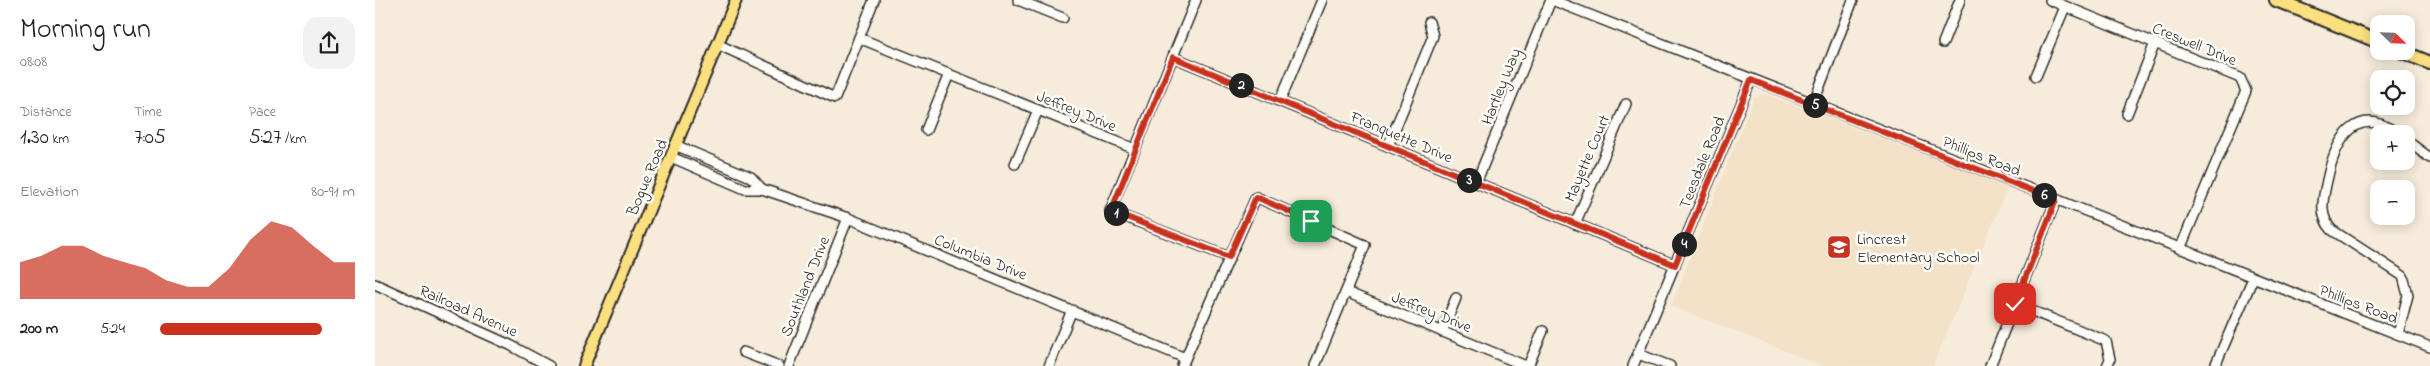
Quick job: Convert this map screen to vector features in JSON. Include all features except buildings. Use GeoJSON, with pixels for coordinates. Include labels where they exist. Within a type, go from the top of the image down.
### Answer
{"type":"FeatureCollection","features":[{"type":"Feature","properties":{"kind":"highway"},"geometry":{"type":"LineString","coordinates":[[2276,0],[2370,38]]}},
{"type":"Feature","properties":{"kind":"highway"},"geometry":{"type":"LineString","coordinates":[[2415,57],[2430,63]]}},
{"type":"Feature","properties":{"kind":"main road","name":"Bogue Road"},"geometry":{"type":"LineString","coordinates":[[584,366],[736,0]]}},
{"type":"Feature","properties":{"kind":"street"},"geometry":{"type":"LineString","coordinates":[[717,44],[835,98],[874,0]]}},
{"type":"Feature","properties":{"kind":"street"},"geometry":{"type":"LineString","coordinates":[[1018,0],[1063,18]]}},
{"type":"Feature","properties":{"kind":"street"},"geometry":{"type":"LineString","coordinates":[[1196,0],[1111,211],[1229,257]]}},
{"type":"Feature","properties":{"kind":"street"},"geometry":{"type":"LineString","coordinates":[[1280,101],[1321,0]]}},
{"type":"Feature","properties":{"kind":"street","name":"Phillips Road"},"geometry":{"type":"LineString","coordinates":[[1551,0],[2430,347]]}},
{"type":"Feature","properties":{"kind":"street","name":"Hartley Way"},"geometry":{"type":"LineString","coordinates":[[1476,182],[1551,0]]}},
{"type":"Feature","properties":{"kind":"street"},"geometry":{"type":"LineString","coordinates":[[1813,104],[1853,0]]}},
{"type":"Feature","properties":{"kind":"street"},"geometry":{"type":"LineString","coordinates":[[1943,43],[1960,0]]}},
{"type":"Feature","properties":{"kind":"street","name":"Creswell Drive"},"geometry":{"type":"LineString","coordinates":[[2050,0],[2240,78],[2246,92],[2180,249]]}},
{"type":"Feature","properties":{"kind":"street"},"geometry":{"type":"LineString","coordinates":[[2036,76],[2065,7]]}},
{"type":"Feature","properties":{"kind":"street"},"geometry":{"type":"LineString","coordinates":[[1388,146],[1433,36],[1429,22]]}},
{"type":"Feature","properties":{"kind":"street","name":"Jeffrey Drive"},"geometry":{"type":"LineString","coordinates":[[859,38],[1135,149]]}},
{"type":"Feature","properties":{"kind":"street"},"geometry":{"type":"LineString","coordinates":[[2127,114],[2155,43]]}},
{"type":"Feature","properties":{"kind":"street","name":"Franquette Drive"},"geometry":{"type":"LineString","coordinates":[[1173,57],[1675,265]]}},
{"type":"Feature","properties":{"kind":"street"},"geometry":{"type":"LineString","coordinates":[[926,130],[949,74]]}},
{"type":"Feature","properties":{"kind":"street","name":"Teesdale Road"},"geometry":{"type":"LineString","coordinates":[[1633,366],[1751,80]]}},
{"type":"Feature","properties":{"kind":"street","name":"Mayette Court"},"geometry":{"type":"LineString","coordinates":[[1575,224],[1625,104]]}},
{"type":"Feature","properties":{"kind":"street"},"geometry":{"type":"LineString","coordinates":[[1015,164],[1038,110]]}},
{"type":"Feature","properties":{"kind":"street"},"geometry":{"type":"LineString","coordinates":[[2382,125],[2372,123],[2358,125],[2342,137],[2331,162],[2323,206],[2325,222],[2332,230],[2403,276],[2408,295],[2398,334]]}},
{"type":"Feature","properties":{"kind":"street","name":"Columbia Drive"},"geometry":{"type":"LineString","coordinates":[[675,145],[751,177],[762,189]]}},
{"type":"Feature","properties":{"kind":"street"},"geometry":{"type":"LineString","coordinates":[[2415,147],[2430,158]]}},
{"type":"Feature","properties":{"kind":"street","name":"Columbia Drive"},"geometry":{"type":"LineString","coordinates":[[671,157],[745,188],[762,189],[848,218],[1072,310],[1184,362]]}},
{"type":"Feature","properties":{"kind":"street"},"geometry":{"type":"LineString","coordinates":[[1184,362],[1256,197],[1365,245],[1315,366]]}},
{"type":"Feature","properties":{"kind":"street"},"geometry":{"type":"LineString","coordinates":[[1990,366],[2056,200]]}},
{"type":"Feature","properties":{"kind":"street","name":"Southland Drive"},"geometry":{"type":"LineString","coordinates":[[789,366],[848,218]]}},
{"type":"Feature","properties":{"kind":"street"},"geometry":{"type":"LineString","coordinates":[[2215,366],[2253,278]]}},
{"type":"Feature","properties":{"kind":"street","name":"Railroad Avenue"},"geometry":{"type":"LineString","coordinates":[[375,284],[510,345],[549,366]]}},
{"type":"Feature","properties":{"kind":"street","name":"Jeffrey Drive"},"geometry":{"type":"LineString","coordinates":[[1345,292],[1527,366]]}},
{"type":"Feature","properties":{"kind":"street"},"geometry":{"type":"LineString","coordinates":[[1442,332],[1456,298]]}},
{"type":"Feature","properties":{"kind":"street"},"geometry":{"type":"LineString","coordinates":[[2015,304],[2106,341],[2110,359],[2107,366]]}},
{"type":"Feature","properties":{"kind":"street"},"geometry":{"type":"LineString","coordinates":[[1049,366],[1072,310]]}},
{"type":"Feature","properties":{"kind":"street"},"geometry":{"type":"LineString","coordinates":[[1527,366],[1543,331]]}},
{"type":"Feature","properties":{"kind":"street"},"geometry":{"type":"LineString","coordinates":[[743,352],[779,366]]}},
{"type":"Feature","properties":{"kind":"street"},"geometry":{"type":"LineString","coordinates":[[1638,354],[1669,366]]}},
{"type":"Feature","properties":{"kind":"shaded area","name":"Lincrest Elementary School"},"geometry":{"type":"Polygon","coordinates":[[[1764,94],[2008,187],[1933,366],[1823,366],[1671,306],[1754,98],[1764,94]]]}},
{"type":"Feature","properties":{"kind":"place","name":"Lincrest Elementary School"},"geometry":{"type":"Point","coordinates":[1839,247]}},
{"type":"Feature","properties":{"kind":"route"},"geometry":{"type":"LineString","coordinates":[[1311,221],[1256,197],[1229,257],[1111,211],[1173,57],[1675,265],[1751,80],[2056,200],[2015,304]]}}]}
